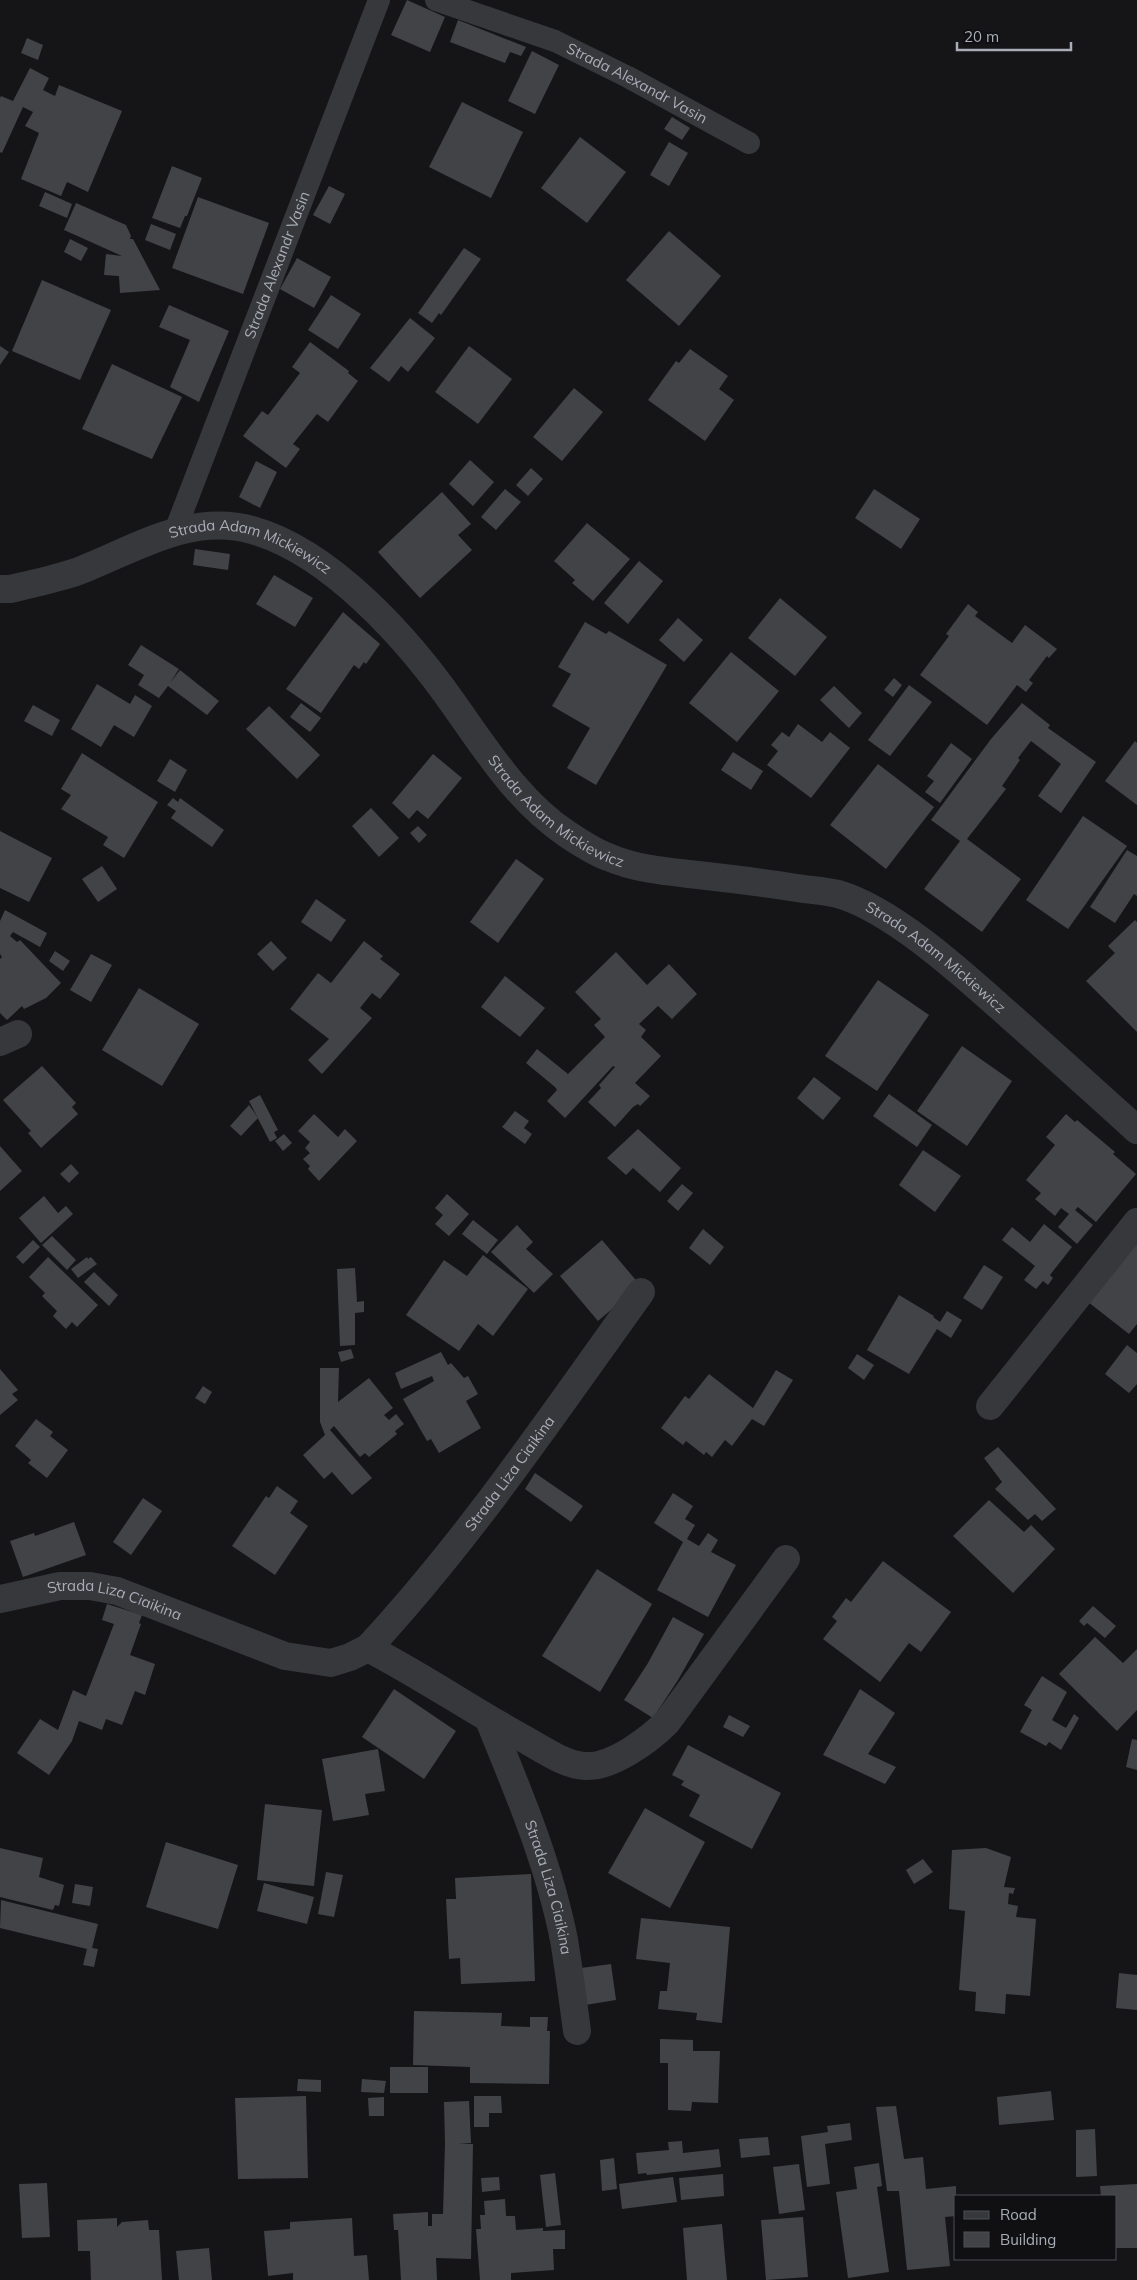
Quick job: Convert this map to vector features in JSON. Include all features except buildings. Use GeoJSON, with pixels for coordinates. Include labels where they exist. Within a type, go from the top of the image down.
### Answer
{"type":"FeatureCollection","features":[{"type":"Feature","properties":{"kind":"street","name":"Strada Adam Mickiewicz"},"geometry":{"type":"LineString","coordinates":[[0,589],[10,589],[75,572],[175,531],[205,525],[236,526],[254,530],[308,555],[359,594],[430,671],[474,734],[520,792],[542,815],[566,833],[608,858],[655,870],[767,883],[839,895],[880,914],[916,937],[972,982],[1137,1130]]}},
{"type":"Feature","properties":{"kind":"street"},"geometry":{"type":"LineString","coordinates":[[990,1406],[1137,1222]]}},
{"type":"Feature","properties":{"kind":"street","name":"Strada Liza Ciaikina"},"geometry":{"type":"LineString","coordinates":[[0,1599],[60,1586],[90,1586],[117,1591],[285,1656],[331,1663],[350,1657],[368,1648],[415,1598],[480,1513],[641,1292]]}},
{"type":"Feature","properties":{"kind":"street"},"geometry":{"type":"LineString","coordinates":[[368,1648],[404,1666],[489,1720],[555,1756],[586,1767],[603,1763],[631,1751],[654,1735],[667,1722],[786,1559]]}},
{"type":"Feature","properties":{"kind":"street","name":"Strada Liza Ciaikina"},"geometry":{"type":"LineString","coordinates":[[489,1720],[526,1813],[548,1878],[564,1939],[577,2031]]}},
{"type":"Feature","properties":{"kind":"lane","name":"Strada Alexandr Vasin"},"geometry":{"type":"LineString","coordinates":[[175,531],[379,0]]}},
{"type":"Feature","properties":{"kind":"lane","name":"Strada Alexandr Vasin"},"geometry":{"type":"LineString","coordinates":[[436,0],[555,41],[628,77],[749,143]]}}]}
